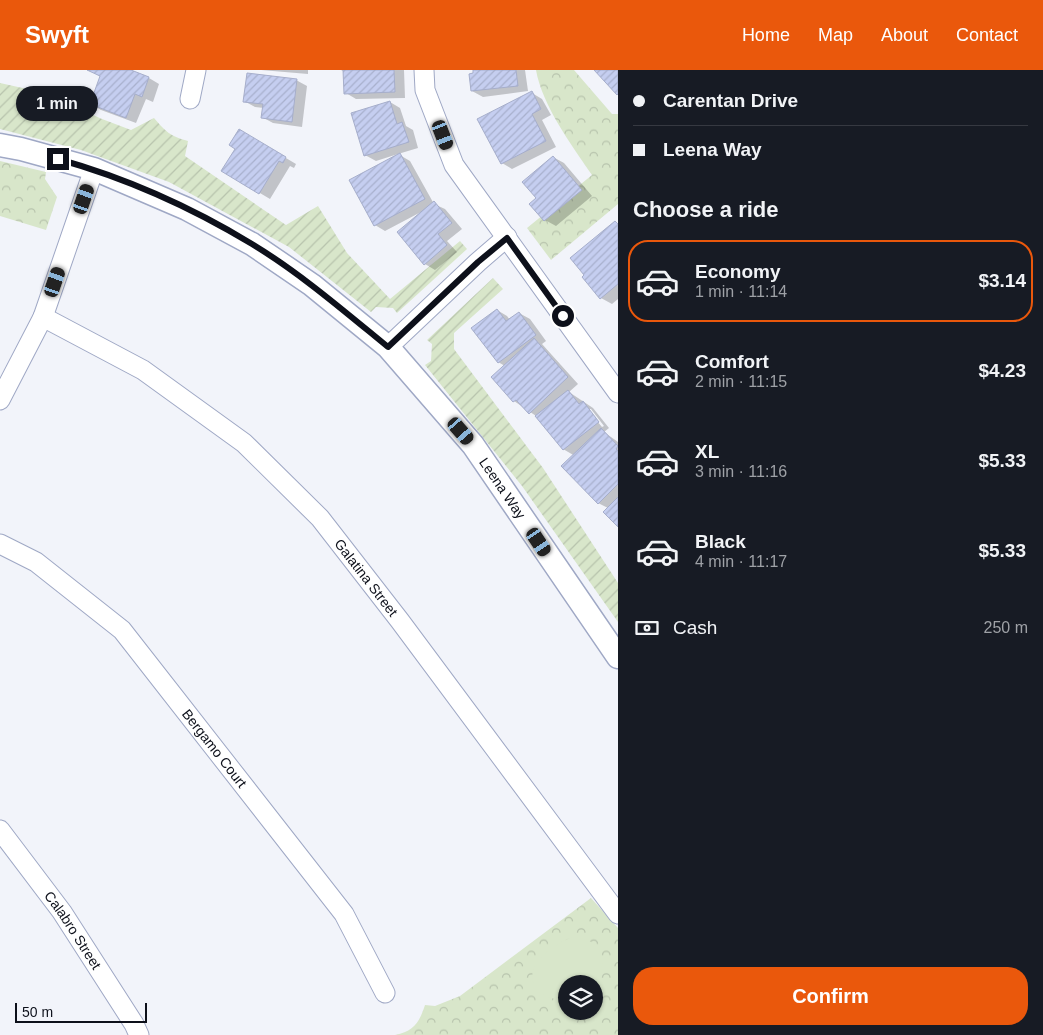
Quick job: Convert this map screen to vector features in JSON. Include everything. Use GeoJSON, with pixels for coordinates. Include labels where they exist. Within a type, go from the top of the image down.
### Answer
{"type":"FeatureCollection","features":[{"type":"Feature","properties":{"kind":"street"},"geometry":{"type":"LineString","coordinates":[[190,99],[196,70]]}},
{"type":"Feature","properties":{"kind":"street"},"geometry":{"type":"LineString","coordinates":[[424,70],[425,90],[454,165],[618,393]]}},
{"type":"Feature","properties":{"kind":"street","name":"Leena Way"},"geometry":{"type":"LineString","coordinates":[[0,145],[94,169],[187,208],[252,244],[312,285],[388,347],[473,445],[618,657]]}},
{"type":"Feature","properties":{"kind":"street"},"geometry":{"type":"LineString","coordinates":[[0,400],[43,317],[94,169]]}},
{"type":"Feature","properties":{"kind":"street"},"geometry":{"type":"LineString","coordinates":[[388,347],[478,262],[507,238]]}},
{"type":"Feature","properties":{"kind":"street","name":"Galatina Street"},"geometry":{"type":"LineString","coordinates":[[43,317],[143,370],[244,442],[320,518],[400,621],[618,914]]}},
{"type":"Feature","properties":{"kind":"street","name":"Bergamo Court"},"geometry":{"type":"LineString","coordinates":[[0,544],[36,562],[122,630],[344,914],[385,992]]}},
{"type":"Feature","properties":{"kind":"street","name":"Calabro Street"},"geometry":{"type":"LineString","coordinates":[[0,830],[62,912],[134,1024],[139,1035]]}},
{"type":"Feature","properties":{"kind":"green space"},"geometry":{"type":"Polygon","coordinates":[[[536,70],[574,70],[612,114],[618,114],[618,204],[551,260],[527,228],[592,175],[551,111],[544,97],[536,70]]]}},
{"type":"Feature","properties":{"kind":"green space"},"geometry":{"type":"Polygon","coordinates":[[[0,83],[45,93],[131,130],[154,118],[169,133],[188,141],[185,156],[286,225],[318,206],[347,253],[390,299],[460,241],[467,249],[397,313],[393,308],[376,307],[371,312],[289,247],[169,182],[81,150],[0,129],[0,83]]]}},
{"type":"Feature","properties":{"kind":"green space"},"geometry":{"type":"Polygon","coordinates":[[[0,161],[46,172],[45,179],[57,197],[46,230],[0,216],[0,161]]]}},
{"type":"Feature","properties":{"kind":"green space"},"geometry":{"type":"Polygon","coordinates":[[[493,278],[503,289],[454,333],[454,349],[543,468],[618,583],[618,622],[522,486],[425,365],[431,361],[432,344],[427,340],[493,278]]]}},
{"type":"Feature","properties":{"kind":"green space"},"geometry":{"type":"Polygon","coordinates":[[[591,898],[618,928],[618,1035],[395,1035],[407,1031],[415,1025],[425,1005],[435,1006],[460,996],[591,898]]]}},
{"type":"Feature","properties":{"kind":"green space"},"geometry":{"type":"Polygon","coordinates":[[[573,937],[591,942],[597,947],[603,961],[598,975],[558,975],[558,999],[539,992],[535,986],[532,974],[538,961],[562,942],[573,937]]]}},
{"type":"Feature","properties":{"kind":"building"},"geometry":{"type":"Polygon","coordinates":[[[87,70],[131,70],[149,77],[142,97],[135,94],[126,118],[90,104],[100,76],[87,70]]]}},
{"type":"Feature","properties":{"kind":"building"},"geometry":{"type":"Polygon","coordinates":[[[343,70],[394,70],[395,92],[344,94],[343,70]]]}},
{"type":"Feature","properties":{"kind":"building"},"geometry":{"type":"Polygon","coordinates":[[[473,70],[516,70],[518,86],[471,91],[469,74],[473,73],[473,70]]]}},
{"type":"Feature","properties":{"kind":"building"},"geometry":{"type":"Polygon","coordinates":[[[594,70],[618,70],[617,95],[594,70]]]}},
{"type":"Feature","properties":{"kind":"building"},"geometry":{"type":"Polygon","coordinates":[[[247,73],[297,79],[292,122],[261,118],[263,104],[243,102],[247,73]]]}},
{"type":"Feature","properties":{"kind":"building"},"geometry":{"type":"Polygon","coordinates":[[[532,91],[541,109],[532,114],[546,141],[501,164],[477,119],[532,91]]]}},
{"type":"Feature","properties":{"kind":"building"},"geometry":{"type":"Polygon","coordinates":[[[390,101],[397,124],[402,122],[409,142],[364,156],[351,113],[390,101]]]}},
{"type":"Feature","properties":{"kind":"building"},"geometry":{"type":"Polygon","coordinates":[[[239,129],[286,157],[283,163],[279,161],[259,194],[221,171],[235,149],[229,145],[239,129]]]}},
{"type":"Feature","properties":{"kind":"building"},"geometry":{"type":"Polygon","coordinates":[[[400,153],[425,199],[374,226],[349,180],[400,153]]]}},
{"type":"Feature","properties":{"kind":"building"},"geometry":{"type":"Polygon","coordinates":[[[553,156],[582,190],[544,221],[529,204],[536,198],[522,182],[553,156]]]}},
{"type":"Feature","properties":{"kind":"building"},"geometry":{"type":"Polygon","coordinates":[[[434,201],[452,223],[438,234],[447,245],[424,265],[397,232],[434,201]]]}},
{"type":"Feature","properties":{"kind":"building"},"geometry":{"type":"Polygon","coordinates":[[[615,221],[618,224],[618,284],[600,299],[582,277],[584,275],[570,258],[615,221]]]}},
{"type":"Feature","properties":{"kind":"building"},"geometry":{"type":"Polygon","coordinates":[[[497,309],[506,321],[519,312],[536,335],[498,363],[471,328],[497,309]]]}},
{"type":"Feature","properties":{"kind":"building"},"geometry":{"type":"Polygon","coordinates":[[[534,338],[568,377],[529,414],[516,400],[513,402],[491,377],[534,338]]]}},
{"type":"Feature","properties":{"kind":"building"},"geometry":{"type":"Polygon","coordinates":[[[568,390],[579,404],[583,401],[599,422],[563,450],[535,416],[568,390]]]}},
{"type":"Feature","properties":{"kind":"building"},"geometry":{"type":"Polygon","coordinates":[[[601,428],[618,446],[616,449],[618,451],[618,484],[598,504],[561,466],[601,428]]]}},
{"type":"Feature","properties":{"kind":"building"},"geometry":{"type":"Polygon","coordinates":[[[618,497],[618,527],[603,512],[618,497]]]}},
{"type":"Feature","properties":{"kind":"route"},"geometry":{"type":"LineString","coordinates":[[58,159],[94,169],[187,208],[252,244],[312,285],[388,347],[478,262],[507,238],[563,316]]}}]}
